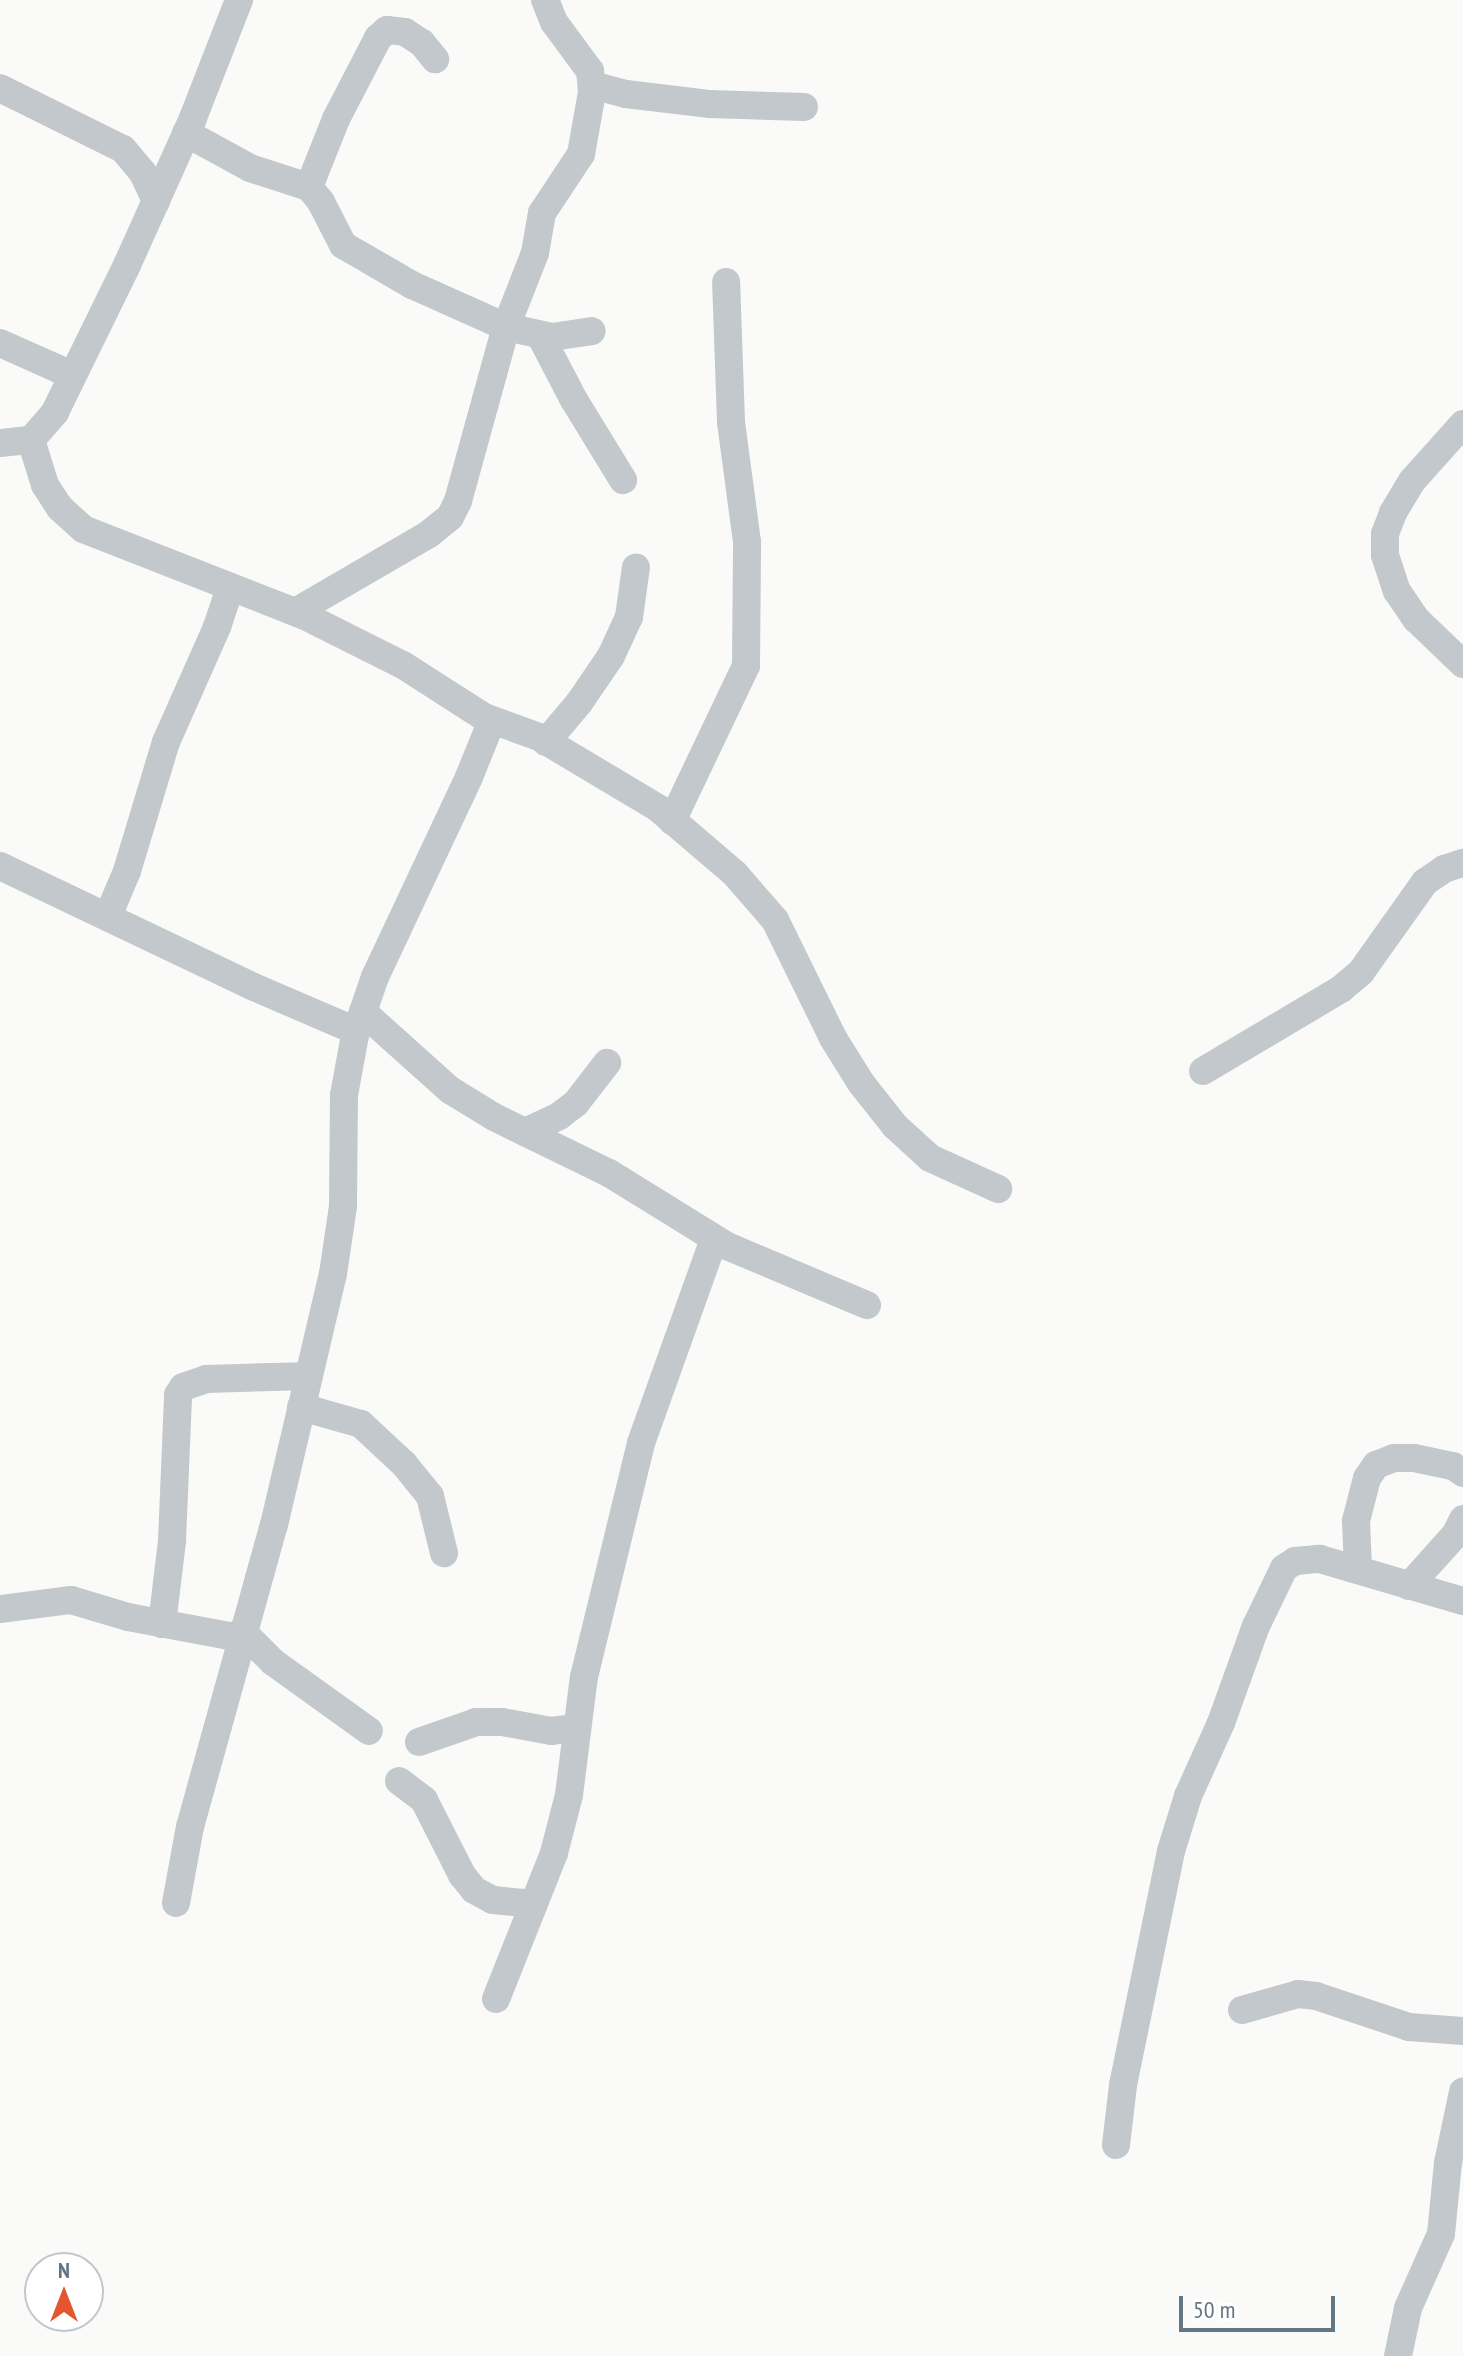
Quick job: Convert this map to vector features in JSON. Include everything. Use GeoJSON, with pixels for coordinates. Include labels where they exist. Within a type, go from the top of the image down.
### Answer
{"type":"FeatureCollection","features":[{"type":"Feature","properties":{"kind":"street"},"geometry":{"type":"LineString","coordinates":[[0,443],[31,440],[55,412],[156,201],[239,0]]}},
{"type":"Feature","properties":{"kind":"street"},"geometry":{"type":"LineString","coordinates":[[295,612],[347,585],[450,517],[469,471],[506,327],[535,253],[542,213],[581,154],[592,85],[590,71],[554,22],[545,0]]}},
{"type":"Feature","properties":{"kind":"street"},"geometry":{"type":"LineString","coordinates":[[309,187],[336,119],[378,38],[387,30],[405,32],[422,43],[435,59]]}},
{"type":"Feature","properties":{"kind":"street"},"geometry":{"type":"LineString","coordinates":[[592,85],[626,94],[710,104],[804,107]]}},
{"type":"Feature","properties":{"kind":"street"},"geometry":{"type":"LineString","coordinates":[[0,88],[123,149],[143,173],[156,201]]}},
{"type":"Feature","properties":{"kind":"street"},"geometry":{"type":"LineString","coordinates":[[186,133],[250,168],[309,187],[321,202],[343,245],[355,255],[506,327],[540,335],[569,337],[592,331]]}},
{"type":"Feature","properties":{"kind":"street"},"geometry":{"type":"LineString","coordinates":[[672,821],[746,666],[747,542],[731,422],[726,282]]}},
{"type":"Feature","properties":{"kind":"street"},"geometry":{"type":"LineString","coordinates":[[540,335],[574,400],[623,480]]}},
{"type":"Feature","properties":{"kind":"street"},"geometry":{"type":"LineString","coordinates":[[0,343],[72,375]]}},
{"type":"Feature","properties":{"kind":"street"},"geometry":{"type":"LineString","coordinates":[[1463,424],[1412,481],[1393,513],[1385,534],[1385,555],[1397,591],[1416,619],[1463,664]]}},
{"type":"Feature","properties":{"kind":"street"},"geometry":{"type":"LineString","coordinates":[[31,440],[45,485],[60,508],[83,529],[295,612],[403,665],[492,720],[546,742],[658,808],[735,874],[775,920],[833,1038],[861,1083],[895,1126],[930,1158],[998,1189]]}},
{"type":"Feature","properties":{"kind":"street"},"geometry":{"type":"LineString","coordinates":[[546,742],[579,703],[611,656],[629,617],[636,567]]}},
{"type":"Feature","properties":{"kind":"street"},"geometry":{"type":"LineString","coordinates":[[108,916],[127,871],[166,742],[217,627],[230,588]]}},
{"type":"Feature","properties":{"kind":"street"},"geometry":{"type":"LineString","coordinates":[[176,1903],[190,1827],[274,1525],[333,1274],[343,1206],[344,1095],[359,1021],[492,720]]}},
{"type":"Feature","properties":{"kind":"street"},"geometry":{"type":"LineString","coordinates":[[1203,1071],[1341,989],[1361,972],[1425,882],[1444,869],[1463,863]]}},
{"type":"Feature","properties":{"kind":"street"},"geometry":{"type":"LineString","coordinates":[[0,866],[254,987],[359,1021],[450,1090],[525,1132],[609,1173],[714,1239],[830,1292],[867,1305]]}},
{"type":"Feature","properties":{"kind":"street"},"geometry":{"type":"LineString","coordinates":[[525,1132],[559,1116],[576,1103],[607,1063]]}},
{"type":"Feature","properties":{"kind":"street"},"geometry":{"type":"LineString","coordinates":[[496,1999],[554,1853],[569,1795],[584,1677],[641,1443],[714,1239]]}},
{"type":"Feature","properties":{"kind":"street"},"geometry":{"type":"LineString","coordinates":[[162,1624],[172,1541],[178,1395],[183,1387],[206,1379],[309,1376]]}},
{"type":"Feature","properties":{"kind":"street"},"geometry":{"type":"LineString","coordinates":[[301,1407],[361,1424],[404,1464],[430,1496],[444,1553]]}},
{"type":"Feature","properties":{"kind":"street"},"geometry":{"type":"LineString","coordinates":[[1358,1570],[1356,1521],[1367,1478],[1376,1465],[1394,1458],[1414,1458],[1453,1466],[1463,1473]]}},
{"type":"Feature","properties":{"kind":"street"},"geometry":{"type":"LineString","coordinates":[[1409,1586],[1455,1535],[1463,1519]]}},
{"type":"Feature","properties":{"kind":"street"},"geometry":{"type":"LineString","coordinates":[[1116,2145],[1123,2085],[1171,1851],[1188,1796],[1221,1723],[1256,1626],[1284,1568],[1295,1561],[1320,1559],[1463,1601]]}},
{"type":"Feature","properties":{"kind":"street"},"geometry":{"type":"LineString","coordinates":[[0,1609],[71,1600],[162,1624],[241,1635],[369,1731]]}},
{"type":"Feature","properties":{"kind":"street"},"geometry":{"type":"LineString","coordinates":[[419,1742],[476,1722],[502,1722],[551,1731],[576,1728]]}},
{"type":"Feature","properties":{"kind":"street"},"geometry":{"type":"LineString","coordinates":[[399,1781],[424,1800],[457,1866],[474,1890],[493,1900],[534,1904]]}},
{"type":"Feature","properties":{"kind":"street"},"geometry":{"type":"LineString","coordinates":[[1242,2010],[1298,1994],[1316,1996],[1409,2027],[1463,2031]]}},
{"type":"Feature","properties":{"kind":"street"},"geometry":{"type":"LineString","coordinates":[[1398,2356],[1408,2308],[1441,2234],[1448,2163],[1463,2092]]}}]}
